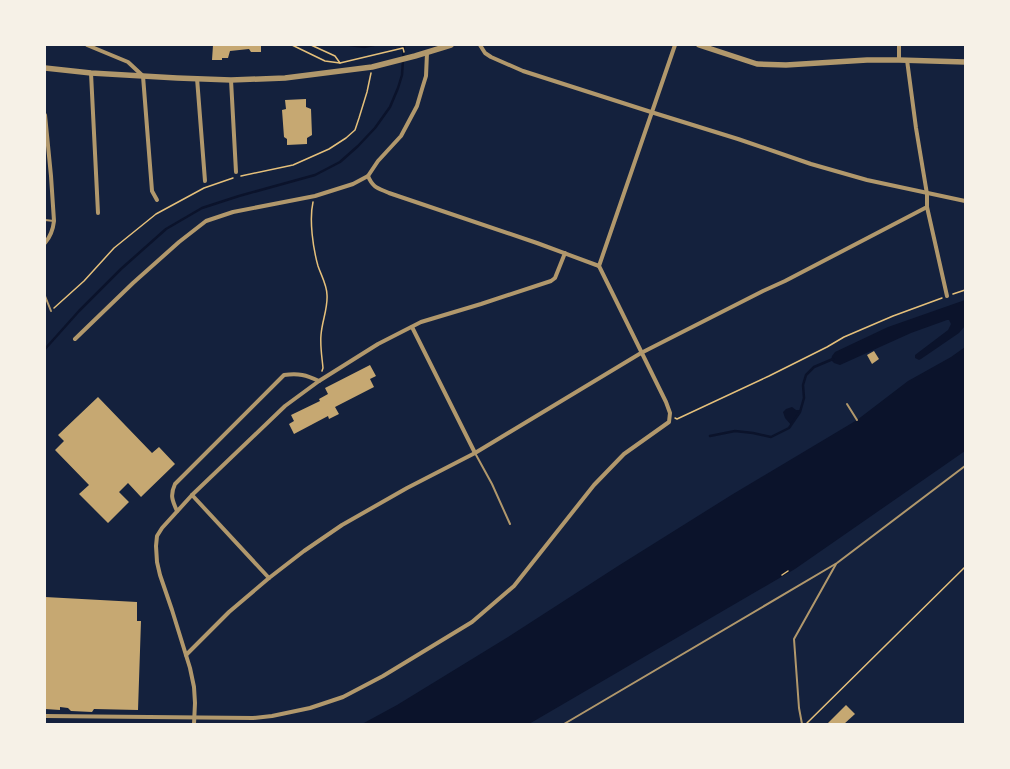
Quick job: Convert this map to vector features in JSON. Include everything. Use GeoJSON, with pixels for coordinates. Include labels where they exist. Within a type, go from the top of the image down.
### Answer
{"type":"FeatureCollection","features":[{"type":"Feature","properties":{"kind":"street"},"geometry":{"type":"LineString","coordinates":[[87,45],[128,62],[143,76],[152,191],[157,200]]}},
{"type":"Feature","properties":{"kind":"street"},"geometry":{"type":"LineString","coordinates":[[45,68],[143,76],[231,80],[285,78],[372,67],[427,53],[451,45]]}},
{"type":"Feature","properties":{"kind":"street"},"geometry":{"type":"LineString","coordinates":[[480,45],[485,53],[491,57],[523,71],[738,139],[811,164],[867,180],[965,201]]}},
{"type":"Feature","properties":{"kind":"street"},"geometry":{"type":"LineString","coordinates":[[599,266],[675,45]]}},
{"type":"Feature","properties":{"kind":"street"},"geometry":{"type":"LineString","coordinates":[[700,45],[756,64],[784,65],[867,60],[965,62]]}},
{"type":"Feature","properties":{"kind":"street"},"geometry":{"type":"LineString","coordinates":[[899,45],[899,60]]}},
{"type":"Feature","properties":{"kind":"street"},"geometry":{"type":"LineString","coordinates":[[75,340],[179,242],[206,222],[233,212],[315,196],[353,184],[368,176],[378,161],[401,136],[417,106],[426,76],[427,53]]}},
{"type":"Feature","properties":{"kind":"street"},"geometry":{"type":"LineString","coordinates":[[907,60],[928,207],[947,296]]}},
{"type":"Feature","properties":{"kind":"street"},"geometry":{"type":"LineString","coordinates":[[91,72],[98,213]]}},
{"type":"Feature","properties":{"kind":"street"},"geometry":{"type":"LineString","coordinates":[[197,78],[205,181]]}},
{"type":"Feature","properties":{"kind":"street"},"geometry":{"type":"LineString","coordinates":[[231,80],[236,172]]}},
{"type":"Feature","properties":{"kind":"street"},"geometry":{"type":"LineString","coordinates":[[45,115],[54,221],[52,234],[45,243]]}},
{"type":"Feature","properties":{"kind":"street"},"geometry":{"type":"LineString","coordinates":[[45,716],[253,718],[272,716],[310,708],[343,697],[383,676],[472,622],[514,586],[594,485],[624,454],[669,422],[670,413],[668,407],[599,266],[389,194],[371,183],[368,176]]}},
{"type":"Feature","properties":{"kind":"street"},"geometry":{"type":"LineString","coordinates":[[186,655],[229,612],[269,578],[304,551],[342,525],[408,488],[474,454],[641,353],[928,207]]}},
{"type":"Feature","properties":{"kind":"street"},"geometry":{"type":"LineString","coordinates":[[194,724],[194,687],[186,655],[156,562],[157,536],[162,528],[192,495],[285,406],[319,380],[378,344],[421,322],[551,282],[555,278],[565,254]]}},
{"type":"Feature","properties":{"kind":"street"},"geometry":{"type":"LineString","coordinates":[[412,327],[474,454]]}},
{"type":"Feature","properties":{"kind":"street"},"geometry":{"type":"LineString","coordinates":[[177,511],[173,502],[172,491],[175,484],[284,375],[307,375],[319,380]]}},
{"type":"Feature","properties":{"kind":"street"},"geometry":{"type":"LineString","coordinates":[[192,495],[269,578]]}},
{"type":"Feature","properties":{"kind":"lane"},"geometry":{"type":"LineString","coordinates":[[45,176],[51,176]]}},
{"type":"Feature","properties":{"kind":"lane"},"geometry":{"type":"LineString","coordinates":[[45,220],[54,221]]}},
{"type":"Feature","properties":{"kind":"lane"},"geometry":{"type":"LineString","coordinates":[[45,296],[51,311]]}},
{"type":"Feature","properties":{"kind":"lane"},"geometry":{"type":"LineString","coordinates":[[847,404],[857,420]]}},
{"type":"Feature","properties":{"kind":"lane"},"geometry":{"type":"LineString","coordinates":[[474,454],[492,484],[510,524]]}},
{"type":"Feature","properties":{"kind":"lane"},"geometry":{"type":"LineString","coordinates":[[564,724],[837,563],[965,466]]}},
{"type":"Feature","properties":{"kind":"lane"},"geometry":{"type":"LineString","coordinates":[[802,724],[794,639],[837,563]]}},
{"type":"Feature","properties":{"kind":"path"},"geometry":{"type":"LineString","coordinates":[[292,45],[325,61],[340,63],[403,48]]}},
{"type":"Feature","properties":{"kind":"path"},"geometry":{"type":"LineString","coordinates":[[311,45],[334,56],[340,63]]}},
{"type":"Feature","properties":{"kind":"path"},"geometry":{"type":"LineString","coordinates":[[51,311],[84,281],[114,248],[156,214],[204,188],[236,177],[293,165],[328,149],[346,138],[355,130],[367,92],[372,67]]}},
{"type":"Feature","properties":{"kind":"path"},"geometry":{"type":"LineString","coordinates":[[315,196],[311,216],[314,246],[327,294],[321,334],[323,368],[319,380]]}},
{"type":"Feature","properties":{"kind":"path"},"geometry":{"type":"LineString","coordinates":[[677,418],[769,376],[844,337],[893,316],[965,290]]}},
{"type":"Feature","properties":{"kind":"path"},"geometry":{"type":"LineString","coordinates":[[806,724],[965,567]]}},
{"type":"Feature","properties":{"kind":"path"},"geometry":{"type":"LineString","coordinates":[[782,575],[788,571]]}},
{"type":"Feature","properties":{"kind":"water"},"geometry":{"type":"Polygon","coordinates":[[[965,300],[965,326],[959,333],[919,360],[915,358],[915,355],[948,330],[951,324],[949,320],[911,333],[840,365],[831,360],[835,352],[888,327],[965,300]]]}},
{"type":"Feature","properties":{"kind":"water"},"geometry":{"type":"Polygon","coordinates":[[[965,347],[965,451],[795,569],[529,724],[362,724],[397,705],[508,637],[733,494],[857,420],[908,381],[951,357],[965,347]]]}},
{"type":"Feature","properties":{"kind":"water"},"geometry":{"type":"Polygon","coordinates":[[[792,407],[796,410],[801,410],[791,425],[785,418],[783,412],[792,407]]]}},
{"type":"Feature","properties":{"kind":"building"},"geometry":{"type":"Polygon","coordinates":[[[213,45],[261,45],[261,52],[251,52],[249,49],[230,51],[228,58],[222,58],[222,60],[212,60],[213,45]]]}},
{"type":"Feature","properties":{"kind":"building"},"geometry":{"type":"Polygon","coordinates":[[[306,99],[306,107],[311,109],[312,135],[307,138],[307,144],[287,145],[287,139],[284,137],[282,110],[286,109],[285,100],[306,99]]]}},
{"type":"Feature","properties":{"kind":"building"},"geometry":{"type":"Polygon","coordinates":[[[874,351],[879,359],[872,364],[867,355],[874,351]]]}},
{"type":"Feature","properties":{"kind":"building"},"geometry":{"type":"Polygon","coordinates":[[[370,365],[376,376],[370,379],[374,387],[335,407],[339,414],[329,419],[328,416],[294,434],[289,424],[294,421],[291,415],[320,401],[319,399],[328,394],[325,388],[370,365]]]}},
{"type":"Feature","properties":{"kind":"building"},"geometry":{"type":"Polygon","coordinates":[[[98,397],[152,453],[159,447],[175,464],[141,497],[128,483],[119,492],[129,502],[108,523],[79,494],[89,485],[55,450],[64,441],[58,435],[98,397]]]}},
{"type":"Feature","properties":{"kind":"building"},"geometry":{"type":"Polygon","coordinates":[[[45,597],[137,602],[137,621],[141,621],[138,710],[94,709],[92,712],[71,711],[68,708],[60,707],[60,710],[45,709],[45,597]]]}},
{"type":"Feature","properties":{"kind":"building"},"geometry":{"type":"Polygon","coordinates":[[[846,705],[855,714],[844,724],[827,724],[846,705]]]}},
{"type":"Feature","properties":{"kind":"waterway"},"geometry":{"type":"LineString","coordinates":[[350,45],[364,47],[374,45]]}},
{"type":"Feature","properties":{"kind":"waterway"},"geometry":{"type":"LineString","coordinates":[[45,349],[79,311],[121,269],[166,229],[202,208],[315,175],[340,162],[375,128],[390,107],[402,75],[404,45]]}},
{"type":"Feature","properties":{"kind":"waterway"},"geometry":{"type":"LineString","coordinates":[[710,436],[735,431],[771,437],[789,428],[800,412],[804,398],[803,385],[806,375],[814,367],[833,359]]}}]}
